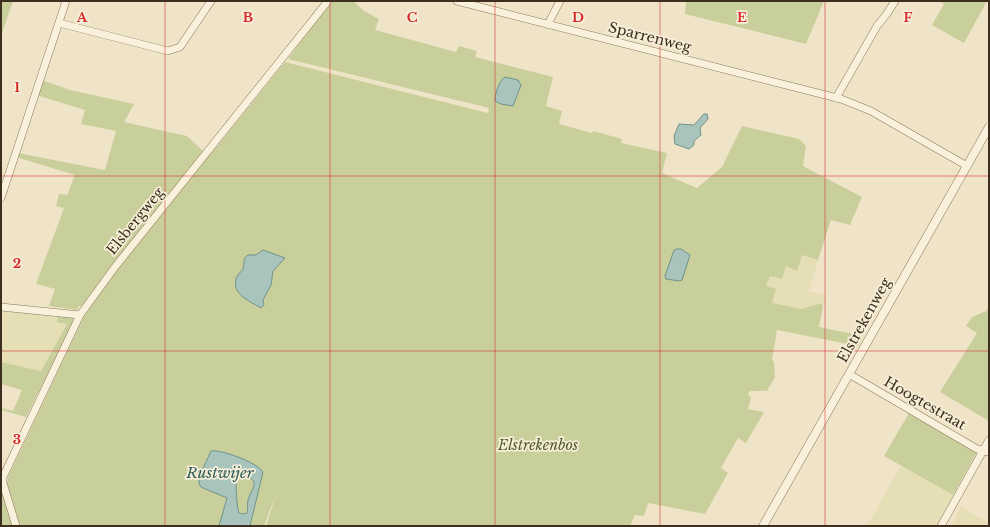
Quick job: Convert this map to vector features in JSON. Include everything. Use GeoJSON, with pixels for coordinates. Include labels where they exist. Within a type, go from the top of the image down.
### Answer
{"type":"FeatureCollection","features":[{"type":"Feature","properties":{"kind":"street"},"geometry":{"type":"LineString","coordinates":[[1,198],[66,1]]}},
{"type":"Feature","properties":{"kind":"street"},"geometry":{"type":"LineString","coordinates":[[59,22],[168,51],[180,47],[211,1]]}},
{"type":"Feature","properties":{"kind":"street","name":"Elsbergweg"},"geometry":{"type":"LineString","coordinates":[[16,526],[3,483],[6,468],[80,315],[115,267],[328,1]]}},
{"type":"Feature","properties":{"kind":"street","name":"Sparrenweg"},"geometry":{"type":"LineString","coordinates":[[457,1],[471,3],[836,98],[871,111],[967,166]]}},
{"type":"Feature","properties":{"kind":"street"},"geometry":{"type":"LineString","coordinates":[[548,24],[560,1]]}},
{"type":"Feature","properties":{"kind":"street"},"geometry":{"type":"LineString","coordinates":[[836,98],[877,26],[895,1]]}},
{"type":"Feature","properties":{"kind":"street","name":"Elstrekenweg"},"geometry":{"type":"LineString","coordinates":[[763,526],[989,126]]}},
{"type":"Feature","properties":{"kind":"street"},"geometry":{"type":"LineString","coordinates":[[1,307],[80,315]]}},
{"type":"Feature","properties":{"kind":"street","name":"Hoogtestraat"},"geometry":{"type":"LineString","coordinates":[[849,374],[977,449],[986,451]]}},
{"type":"Feature","properties":{"kind":"street"},"geometry":{"type":"LineString","coordinates":[[941,526],[986,451],[989,440]]}},
{"type":"Feature","properties":{"kind":"shaded area"},"geometry":{"type":"Polygon","coordinates":[[[802,255],[818,260],[809,291],[827,295],[823,306],[820,303],[802,309],[771,303],[766,286],[770,276],[802,255]]]}},
{"type":"Feature","properties":{"kind":"shaded area"},"geometry":{"type":"Polygon","coordinates":[[[1,311],[58,315],[67,324],[41,371],[1,362],[1,311]]]}},
{"type":"Feature","properties":{"kind":"shaded area"},"geometry":{"type":"Polygon","coordinates":[[[901,466],[953,495],[936,526],[867,526],[901,466]]]}},
{"type":"Feature","properties":{"kind":"shaded area"},"geometry":{"type":"Polygon","coordinates":[[[961,507],[989,523],[989,526],[951,526],[961,507]]]}},
{"type":"Feature","properties":{"kind":"green space"},"geometry":{"type":"Polygon","coordinates":[[[1,1],[13,1],[1,36],[1,1]]]}},
{"type":"Feature","properties":{"kind":"green space","name":"Elstrekenbos"},"geometry":{"type":"Polygon","coordinates":[[[331,1],[353,1],[364,11],[379,19],[375,30],[456,52],[459,46],[477,51],[475,57],[553,77],[546,106],[562,111],[559,124],[622,139],[621,143],[667,153],[662,173],[697,188],[722,167],[742,126],[799,139],[806,146],[803,166],[862,197],[850,225],[831,220],[818,260],[802,255],[797,271],[786,266],[782,279],[770,276],[766,286],[776,289],[772,303],[802,309],[820,303],[823,306],[819,327],[863,336],[858,346],[777,330],[772,360],[774,362],[775,377],[767,391],[750,391],[748,394],[751,398],[748,409],[764,412],[746,443],[738,438],[721,468],[728,473],[705,514],[648,503],[644,516],[635,515],[630,526],[266,526],[276,494],[264,526],[250,526],[262,472],[257,466],[238,458],[228,500],[219,526],[1,526],[1,491],[15,511],[7,484],[8,477],[88,308],[79,306],[77,310],[49,306],[55,289],[36,284],[64,208],[56,206],[59,194],[67,195],[75,175],[16,157],[18,153],[105,170],[116,131],[81,124],[85,110],[36,95],[42,80],[70,90],[134,104],[124,122],[187,136],[204,152],[211,154],[285,62],[488,113],[489,108],[288,59],[331,1]]]}},
{"type":"Feature","properties":{"kind":"green space"},"geometry":{"type":"Polygon","coordinates":[[[686,1],[824,1],[806,44],[685,14],[686,1]]]}},
{"type":"Feature","properties":{"kind":"green space"},"geometry":{"type":"Polygon","coordinates":[[[939,1],[987,1],[964,43],[932,25],[944,4],[939,1]]]}},
{"type":"Feature","properties":{"kind":"green space"},"geometry":{"type":"Polygon","coordinates":[[[989,307],[989,421],[940,392],[977,333],[966,326],[972,317],[986,311],[989,307]]]}},
{"type":"Feature","properties":{"kind":"green space"},"geometry":{"type":"Polygon","coordinates":[[[58,315],[70,316],[73,318],[73,323],[26,417],[1,410],[1,408],[13,411],[22,390],[1,384],[1,362],[41,371],[67,324],[57,322],[58,315]]]}},
{"type":"Feature","properties":{"kind":"green space"},"geometry":{"type":"Polygon","coordinates":[[[909,413],[977,452],[953,495],[884,456],[909,413]]]}},
{"type":"Feature","properties":{"kind":"green space"},"geometry":{"type":"Polygon","coordinates":[[[244,476],[253,480],[254,485],[248,500],[246,513],[239,513],[236,482],[239,477],[244,476]]]}},
{"type":"Feature","properties":{"kind":"water"},"geometry":{"type":"Polygon","coordinates":[[[505,77],[518,80],[521,85],[513,106],[501,104],[495,101],[498,88],[501,81],[505,77]]]}},
{"type":"Feature","properties":{"kind":"water"},"geometry":{"type":"Polygon","coordinates":[[[704,114],[707,114],[708,119],[700,128],[701,135],[694,141],[694,145],[689,149],[675,144],[674,136],[679,124],[694,125],[704,114]]]}},
{"type":"Feature","properties":{"kind":"water"},"geometry":{"type":"Polygon","coordinates":[[[681,249],[690,255],[682,280],[679,281],[666,279],[665,276],[674,250],[681,249]]]}},
{"type":"Feature","properties":{"kind":"water"},"geometry":{"type":"Polygon","coordinates":[[[263,250],[285,258],[273,271],[271,285],[263,300],[264,305],[261,308],[243,297],[235,285],[238,275],[243,269],[244,260],[246,257],[248,255],[256,255],[263,250]]]}},
{"type":"Feature","properties":{"kind":"water","name":"Rustwijer"},"geometry":{"type":"Polygon","coordinates":[[[211,451],[223,452],[239,457],[260,468],[263,472],[250,526],[219,526],[227,498],[201,487],[199,484],[199,477],[211,451]],[[244,476],[239,477],[236,482],[238,511],[242,514],[247,513],[248,500],[254,485],[253,480],[244,476]]]}}]}
